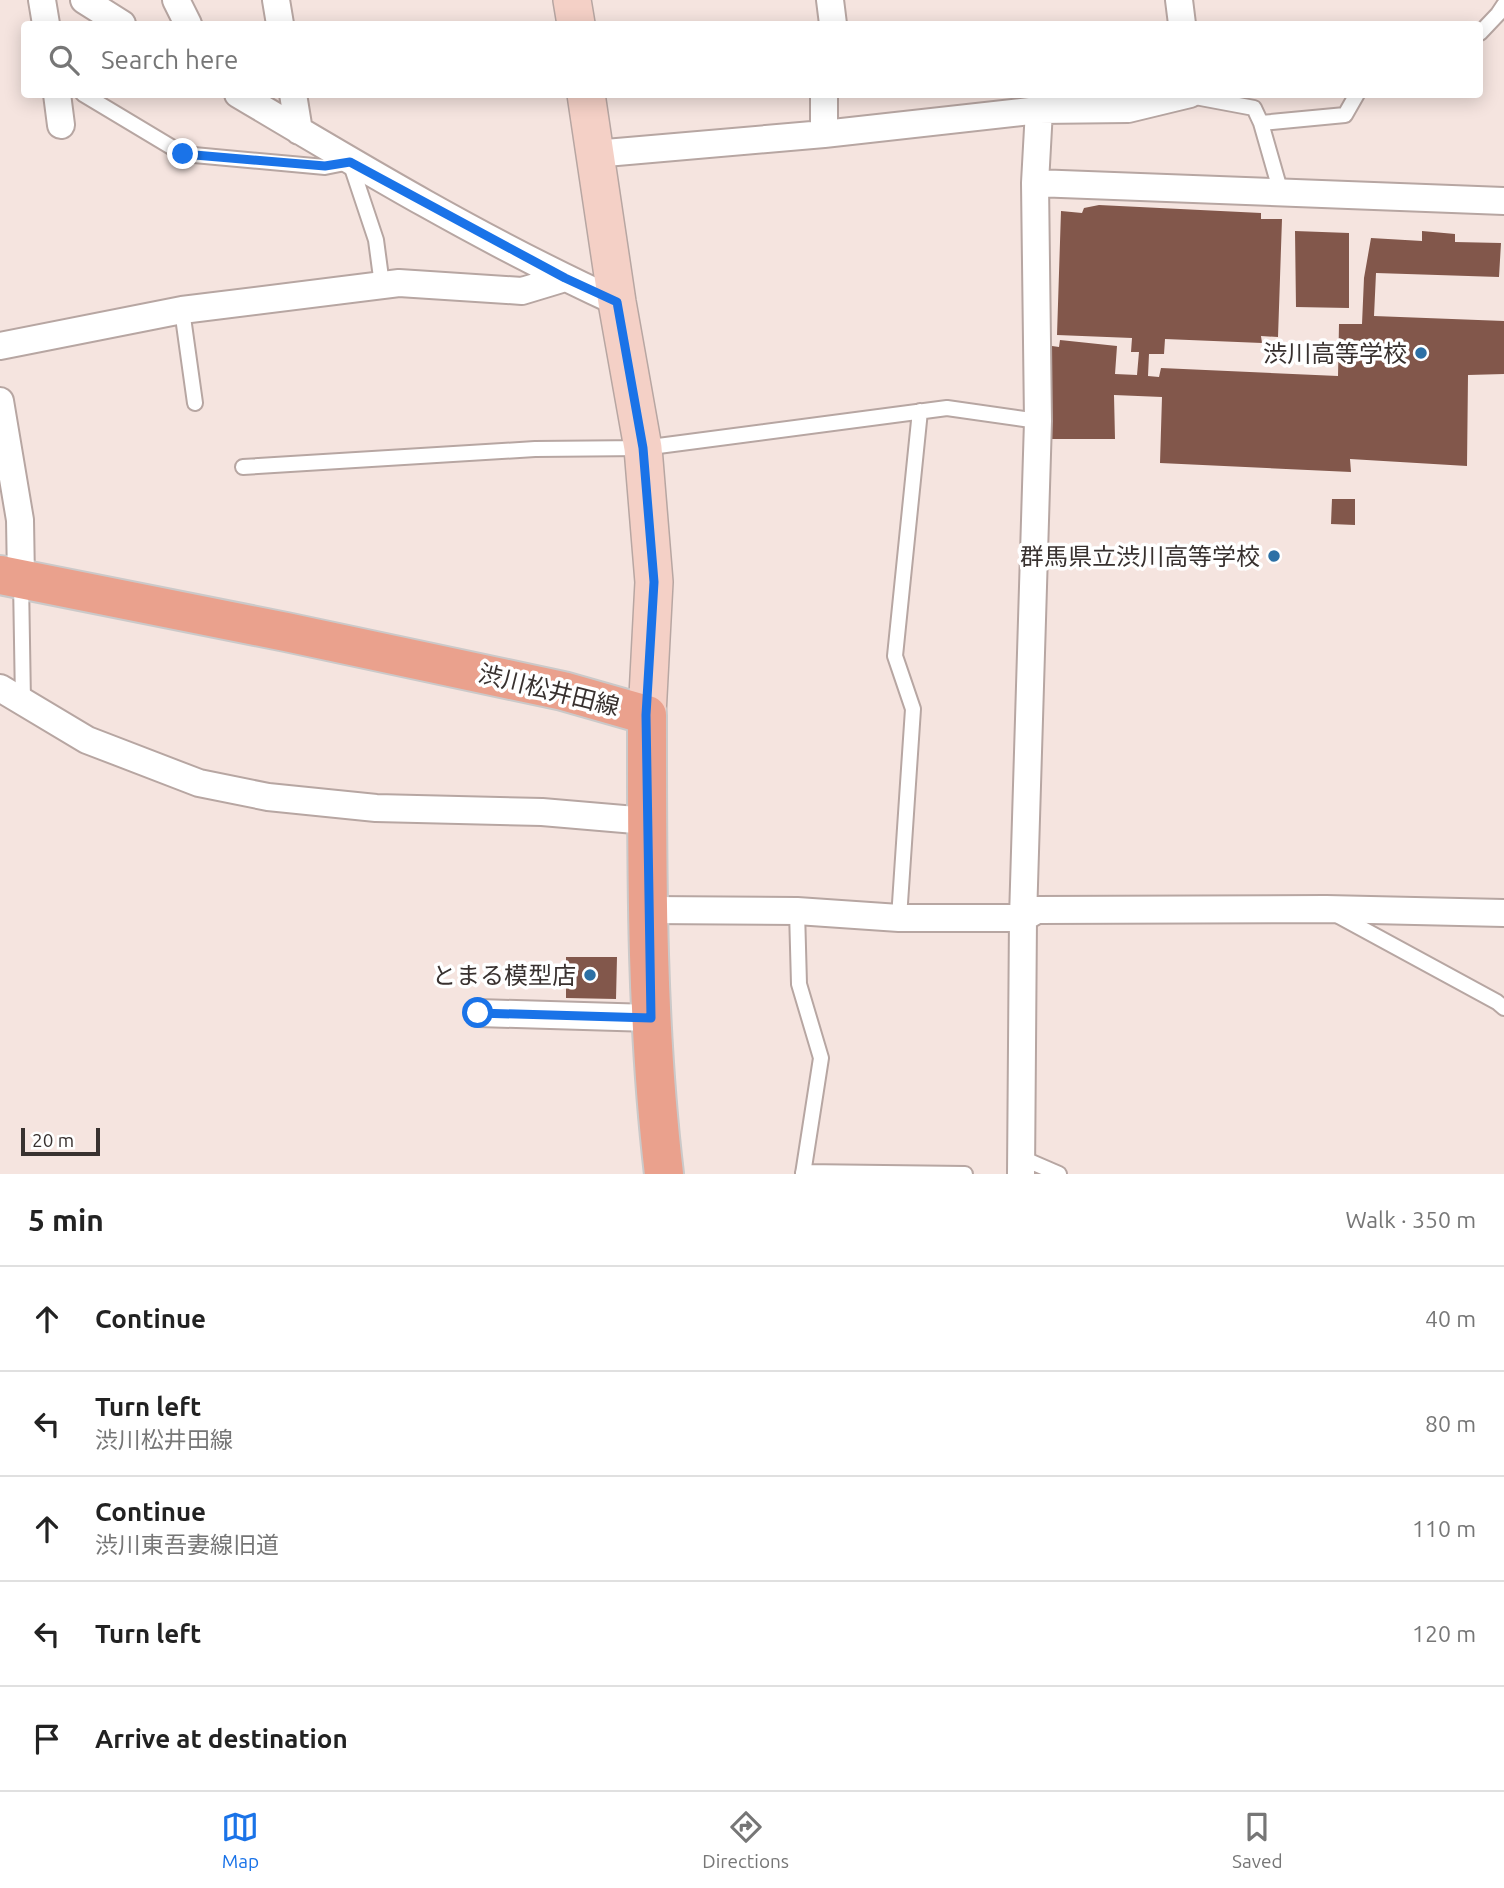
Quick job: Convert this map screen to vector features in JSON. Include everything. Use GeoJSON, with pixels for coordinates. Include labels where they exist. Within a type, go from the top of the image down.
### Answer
{"type":"FeatureCollection","features":[{"type":"Feature","properties":{"kind":"main road","name":"渋川松井田線"},"geometry":{"type":"LineString","coordinates":[[10,577],[563,691],[646,715],[651,1018],[654,1093],[664,1174]]}},
{"type":"Feature","properties":{"kind":"street"},"geometry":{"type":"LineString","coordinates":[[42,0],[46,21]]}},
{"type":"Feature","properties":{"kind":"street"},"geometry":{"type":"LineString","coordinates":[[84,0],[117,21]]}},
{"type":"Feature","properties":{"kind":"street"},"geometry":{"type":"LineString","coordinates":[[176,0],[186,21]]}},
{"type":"Feature","properties":{"kind":"street"},"geometry":{"type":"LineString","coordinates":[[276,0],[280,21]]}},
{"type":"Feature","properties":{"kind":"street"},"geometry":{"type":"LineString","coordinates":[[572,0],[576,21]]}},
{"type":"Feature","properties":{"kind":"street"},"geometry":{"type":"LineString","coordinates":[[830,0],[833,21]]}},
{"type":"Feature","properties":{"kind":"street"},"geometry":{"type":"LineString","coordinates":[[1179,0],[1182,21]]}},
{"type":"Feature","properties":{"kind":"street"},"geometry":{"type":"LineString","coordinates":[[58,98],[61,125]]}},
{"type":"Feature","properties":{"kind":"street"},"geometry":{"type":"LineString","coordinates":[[245,98],[350,162],[565,278],[617,302]]}},
{"type":"Feature","properties":{"kind":"street"},"geometry":{"type":"LineString","coordinates":[[294,98],[299,131]]}},
{"type":"Feature","properties":{"kind":"street"},"geometry":{"type":"LineString","coordinates":[[587,98],[617,302],[643,448],[654,582],[646,715]]}},
{"type":"Feature","properties":{"kind":"street"},"geometry":{"type":"LineString","coordinates":[[824,98],[824,134]]}},
{"type":"Feature","properties":{"kind":"street"},"geometry":{"type":"LineString","coordinates":[[594,154],[824,134],[1039,110],[1128,109],[1177,98]]}},
{"type":"Feature","properties":{"kind":"street"},"geometry":{"type":"LineString","coordinates":[[1021,1166],[1023,918],[1038,421],[1035,183],[1039,110]]}},
{"type":"Feature","properties":{"kind":"street"},"geometry":{"type":"LineString","coordinates":[[1035,183],[1504,201]]}},
{"type":"Feature","properties":{"kind":"street"},"geometry":{"type":"LineString","coordinates":[[0,346],[181,310],[382,285],[399,283],[522,291],[565,278]]}},
{"type":"Feature","properties":{"kind":"street"},"geometry":{"type":"LineString","coordinates":[[0,401],[20,520],[10,577]]}},
{"type":"Feature","properties":{"kind":"street"},"geometry":{"type":"LineString","coordinates":[[0,688],[87,740],[199,783],[268,797],[376,808],[542,812],[647,821]]}},
{"type":"Feature","properties":{"kind":"street"},"geometry":{"type":"LineString","coordinates":[[649,910],[797,911],[899,918],[1023,918],[1037,910],[1326,909],[1504,913]]}},
{"type":"Feature","properties":{"kind":"street"},"geometry":{"type":"LineString","coordinates":[[478,1013],[651,1018]]}},
{"type":"Feature","properties":{"kind":"lane"},"geometry":{"type":"LineString","coordinates":[[1483,29],[1504,5]]}},
{"type":"Feature","properties":{"kind":"lane"},"geometry":{"type":"LineString","coordinates":[[90,98],[183,154],[325,166],[350,162],[376,240],[382,285]]}},
{"type":"Feature","properties":{"kind":"lane"},"geometry":{"type":"LineString","coordinates":[[1205,98],[1254,108],[1261,123],[1281,193]]}},
{"type":"Feature","properties":{"kind":"lane"},"geometry":{"type":"LineString","coordinates":[[1261,123],[1345,115],[1355,98]]}},
{"type":"Feature","properties":{"kind":"lane"},"geometry":{"type":"LineString","coordinates":[[181,310],[195,403]]}},
{"type":"Feature","properties":{"kind":"lane"},"geometry":{"type":"LineString","coordinates":[[243,467],[535,449],[643,448],[947,408],[1038,421]]}},
{"type":"Feature","properties":{"kind":"lane"},"geometry":{"type":"LineString","coordinates":[[899,918],[913,709],[895,656],[920,411]]}},
{"type":"Feature","properties":{"kind":"lane"},"geometry":{"type":"LineString","coordinates":[[10,577],[23,702]]}},
{"type":"Feature","properties":{"kind":"lane"},"geometry":{"type":"LineString","coordinates":[[1326,909],[1504,1008]]}},
{"type":"Feature","properties":{"kind":"lane"},"geometry":{"type":"LineString","coordinates":[[797,911],[799,984],[821,1058],[803,1173],[965,1174]]}},
{"type":"Feature","properties":{"kind":"lane"},"geometry":{"type":"LineString","coordinates":[[1021,1166],[1059,1174]]}},
{"type":"Feature","properties":{"kind":"building","name":"渋川高等学校"},"geometry":{"type":"Polygon","coordinates":[[[1099,205],[1261,213],[1261,219],[1282,219],[1278,337],[1261,336],[1262,343],[1165,339],[1164,354],[1149,354],[1148,376],[1159,377],[1161,368],[1338,376],[1339,324],[1362,324],[1364,278],[1371,238],[1422,241],[1422,231],[1455,234],[1455,242],[1501,243],[1499,277],[1376,273],[1374,316],[1504,321],[1504,374],[1468,375],[1467,466],[1350,459],[1351,472],[1160,463],[1162,397],[1114,395],[1115,439],[1051,439],[1052,346],[1059,347],[1060,340],[1117,346],[1115,374],[1137,375],[1139,352],[1131,352],[1132,338],[1057,335],[1061,211],[1082,213],[1084,208],[1099,205]]]}},
{"type":"Feature","properties":{"kind":"building"},"geometry":{"type":"Polygon","coordinates":[[[1295,231],[1349,233],[1349,308],[1296,307],[1295,231]]]}},
{"type":"Feature","properties":{"kind":"building"},"geometry":{"type":"Polygon","coordinates":[[[1332,499],[1355,499],[1355,525],[1331,524],[1332,499]]]}},
{"type":"Feature","properties":{"kind":"building"},"geometry":{"type":"Polygon","coordinates":[[[566,957],[617,957],[616,999],[566,998],[566,957]]]}},
{"type":"Feature","properties":{"kind":"place","name":"渋川高等学校"},"geometry":{"type":"Point","coordinates":[1421,353]}},
{"type":"Feature","properties":{"kind":"place","name":"群馬県立渋川高等学校"},"geometry":{"type":"Point","coordinates":[1274,556]}},
{"type":"Feature","properties":{"kind":"place","name":"とまる模型店"},"geometry":{"type":"Point","coordinates":[590,975]}},
{"type":"Feature","properties":{"kind":"route"},"geometry":{"type":"LineString","coordinates":[[183,154],[325,166],[350,162],[565,278],[617,302],[643,448],[654,582],[646,715],[651,1018],[478,1013]]}}]}
